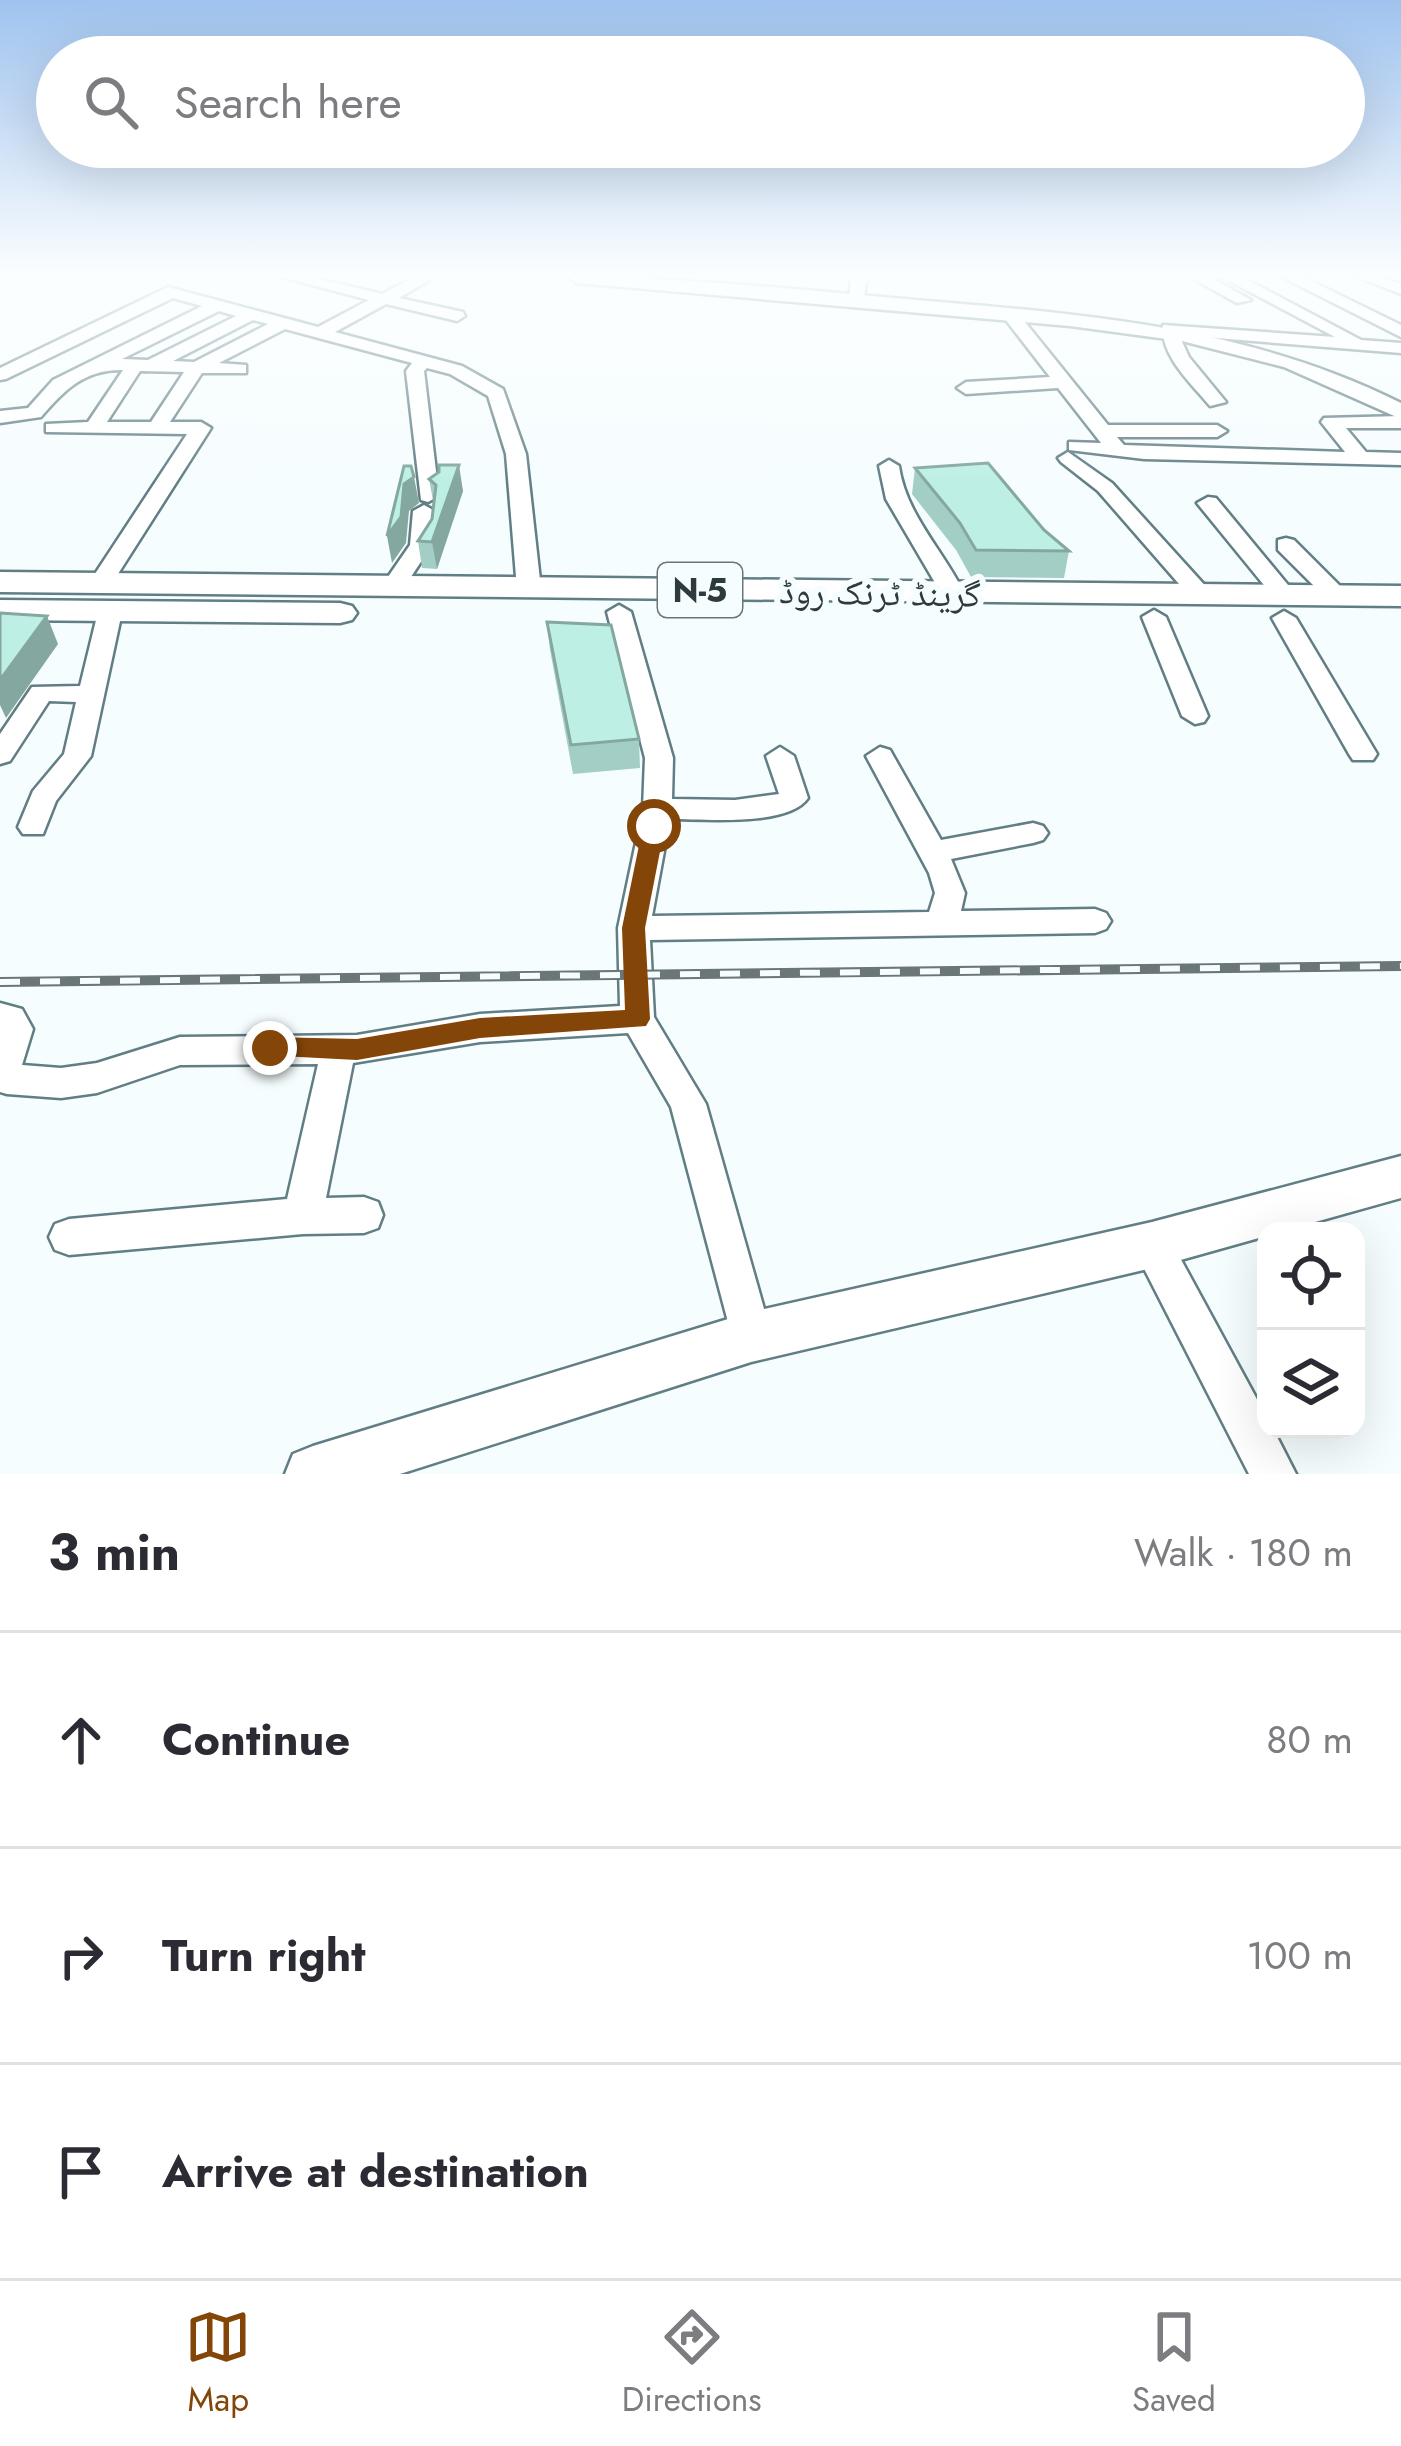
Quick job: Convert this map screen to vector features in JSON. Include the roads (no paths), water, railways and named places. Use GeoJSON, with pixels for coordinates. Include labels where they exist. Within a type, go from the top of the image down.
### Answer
{"type":"FeatureCollection","features":[{"type":"Feature","properties":{"kind":"highway","name":"گرینڈ ٹرنک روڈ"},"geometry":{"type":"LineString","coordinates":[[0,610],[403,574],[439,587],[529,589],[620,601],[952,592],[1201,595],[1401,620]]}},
{"type":"Feature","properties":{"kind":"highway","name":"گرینڈ ٹرنک روڈ"},"geometry":{"type":"LineString","coordinates":[[0,582],[105,598],[620,601],[1154,617],[1284,607],[1337,596],[1401,596]]}},
{"type":"Feature","properties":{"kind":"main road"},"geometry":{"type":"LineString","coordinates":[[1237,346],[1344,380],[1401,412]]}},
{"type":"Feature","properties":{"kind":"main road"},"geometry":{"type":"LineString","coordinates":[[313,1474],[751,1337],[1152,1245],[1401,1177]]}},
{"type":"Feature","properties":{"kind":"street"},"geometry":{"type":"LineString","coordinates":[[0,375],[61,346]]}},
{"type":"Feature","properties":{"kind":"street"},"geometry":{"type":"LineString","coordinates":[[0,417],[34,413],[58,384],[134,346]]}},
{"type":"Feature","properties":{"kind":"street"},"geometry":{"type":"LineString","coordinates":[[94,428],[143,366],[185,346]]}},
{"type":"Feature","properties":{"kind":"street"},"geometry":{"type":"LineString","coordinates":[[158,426],[196,368],[239,346]]}},
{"type":"Feature","properties":{"kind":"street"},"geometry":{"type":"LineString","coordinates":[[372,346],[456,370],[496,393],[516,454],[529,589]]}},
{"type":"Feature","properties":{"kind":"street"},"geometry":{"type":"LineString","coordinates":[[1034,346],[1118,451]]}},
{"type":"Feature","properties":{"kind":"street"},"geometry":{"type":"LineString","coordinates":[[1175,346],[1217,402]]}},
{"type":"Feature","properties":{"kind":"street"},"geometry":{"type":"LineString","coordinates":[[403,574],[421,545],[426,503],[415,371],[424,360]]}},
{"type":"Feature","properties":{"kind":"street"},"geometry":{"type":"LineString","coordinates":[[97,364],[240,369]]}},
{"type":"Feature","properties":{"kind":"street"},"geometry":{"type":"LineString","coordinates":[[966,388],[1062,382]]}},
{"type":"Feature","properties":{"kind":"street"},"geometry":{"type":"LineString","coordinates":[[1360,459],[1331,422],[1401,422]]}},
{"type":"Feature","properties":{"kind":"street"},"geometry":{"type":"LineString","coordinates":[[33,827],[43,798],[77,756],[94,695],[105,598],[202,428],[53,428]]}},
{"type":"Feature","properties":{"kind":"street"},"geometry":{"type":"LineString","coordinates":[[1103,431],[1216,431]]}},
{"type":"Feature","properties":{"kind":"street"},"geometry":{"type":"LineString","coordinates":[[1201,595],[1072,452],[1401,459]]}},
{"type":"Feature","properties":{"kind":"street"},"geometry":{"type":"LineString","coordinates":[[889,466],[889,489],[940,562],[952,592]]}},
{"type":"Feature","properties":{"kind":"street"},"geometry":{"type":"LineString","coordinates":[[1208,502],[1284,607],[1363,754]]}},
{"type":"Feature","properties":{"kind":"street"},"geometry":{"type":"LineString","coordinates":[[1286,545],[1337,596]]}},
{"type":"Feature","properties":{"kind":"street"},"geometry":{"type":"LineString","coordinates":[[620,601],[659,758],[657,809],[634,928],[638,1019],[688,1104],[751,1337]]}},
{"type":"Feature","properties":{"kind":"street"},"geometry":{"type":"LineString","coordinates":[[1154,617],[1195,716]]}},
{"type":"Feature","properties":{"kind":"street"},"geometry":{"type":"LineString","coordinates":[[0,755],[41,693],[94,695]]}},
{"type":"Feature","properties":{"kind":"street"},"geometry":{"type":"LineString","coordinates":[[657,809],[735,810],[788,802],[794,798],[780,756]]}},
{"type":"Feature","properties":{"kind":"street"},"geometry":{"type":"LineString","coordinates":[[880,756],[950,893],[942,923]]}},
{"type":"Feature","properties":{"kind":"street"},"geometry":{"type":"LineString","coordinates":[[933,852],[1033,833]]}},
{"type":"Feature","properties":{"kind":"street"},"geometry":{"type":"LineString","coordinates":[[634,928],[1095,921]]}},
{"type":"Feature","properties":{"kind":"street"},"geometry":{"type":"LineString","coordinates":[[0,1016],[10,1019],[16,1029],[4,1067],[7,1079],[61,1083],[98,1078],[180,1051],[386,1046],[480,1028],[638,1019]]}},
{"type":"Feature","properties":{"kind":"street"},"geometry":{"type":"LineString","coordinates":[[302,1216],[338,1049]]}},
{"type":"Feature","properties":{"kind":"street"},"geometry":{"type":"LineString","coordinates":[[69,1237],[302,1216],[364,1215]]}},
{"type":"Feature","properties":{"kind":"street"},"geometry":{"type":"LineString","coordinates":[[1152,1245],[1274,1474]]}},
{"type":"Feature","properties":{"kind":"railway"},"geometry":{"type":"LineString","coordinates":[[0,982],[1401,966]]}}]}
